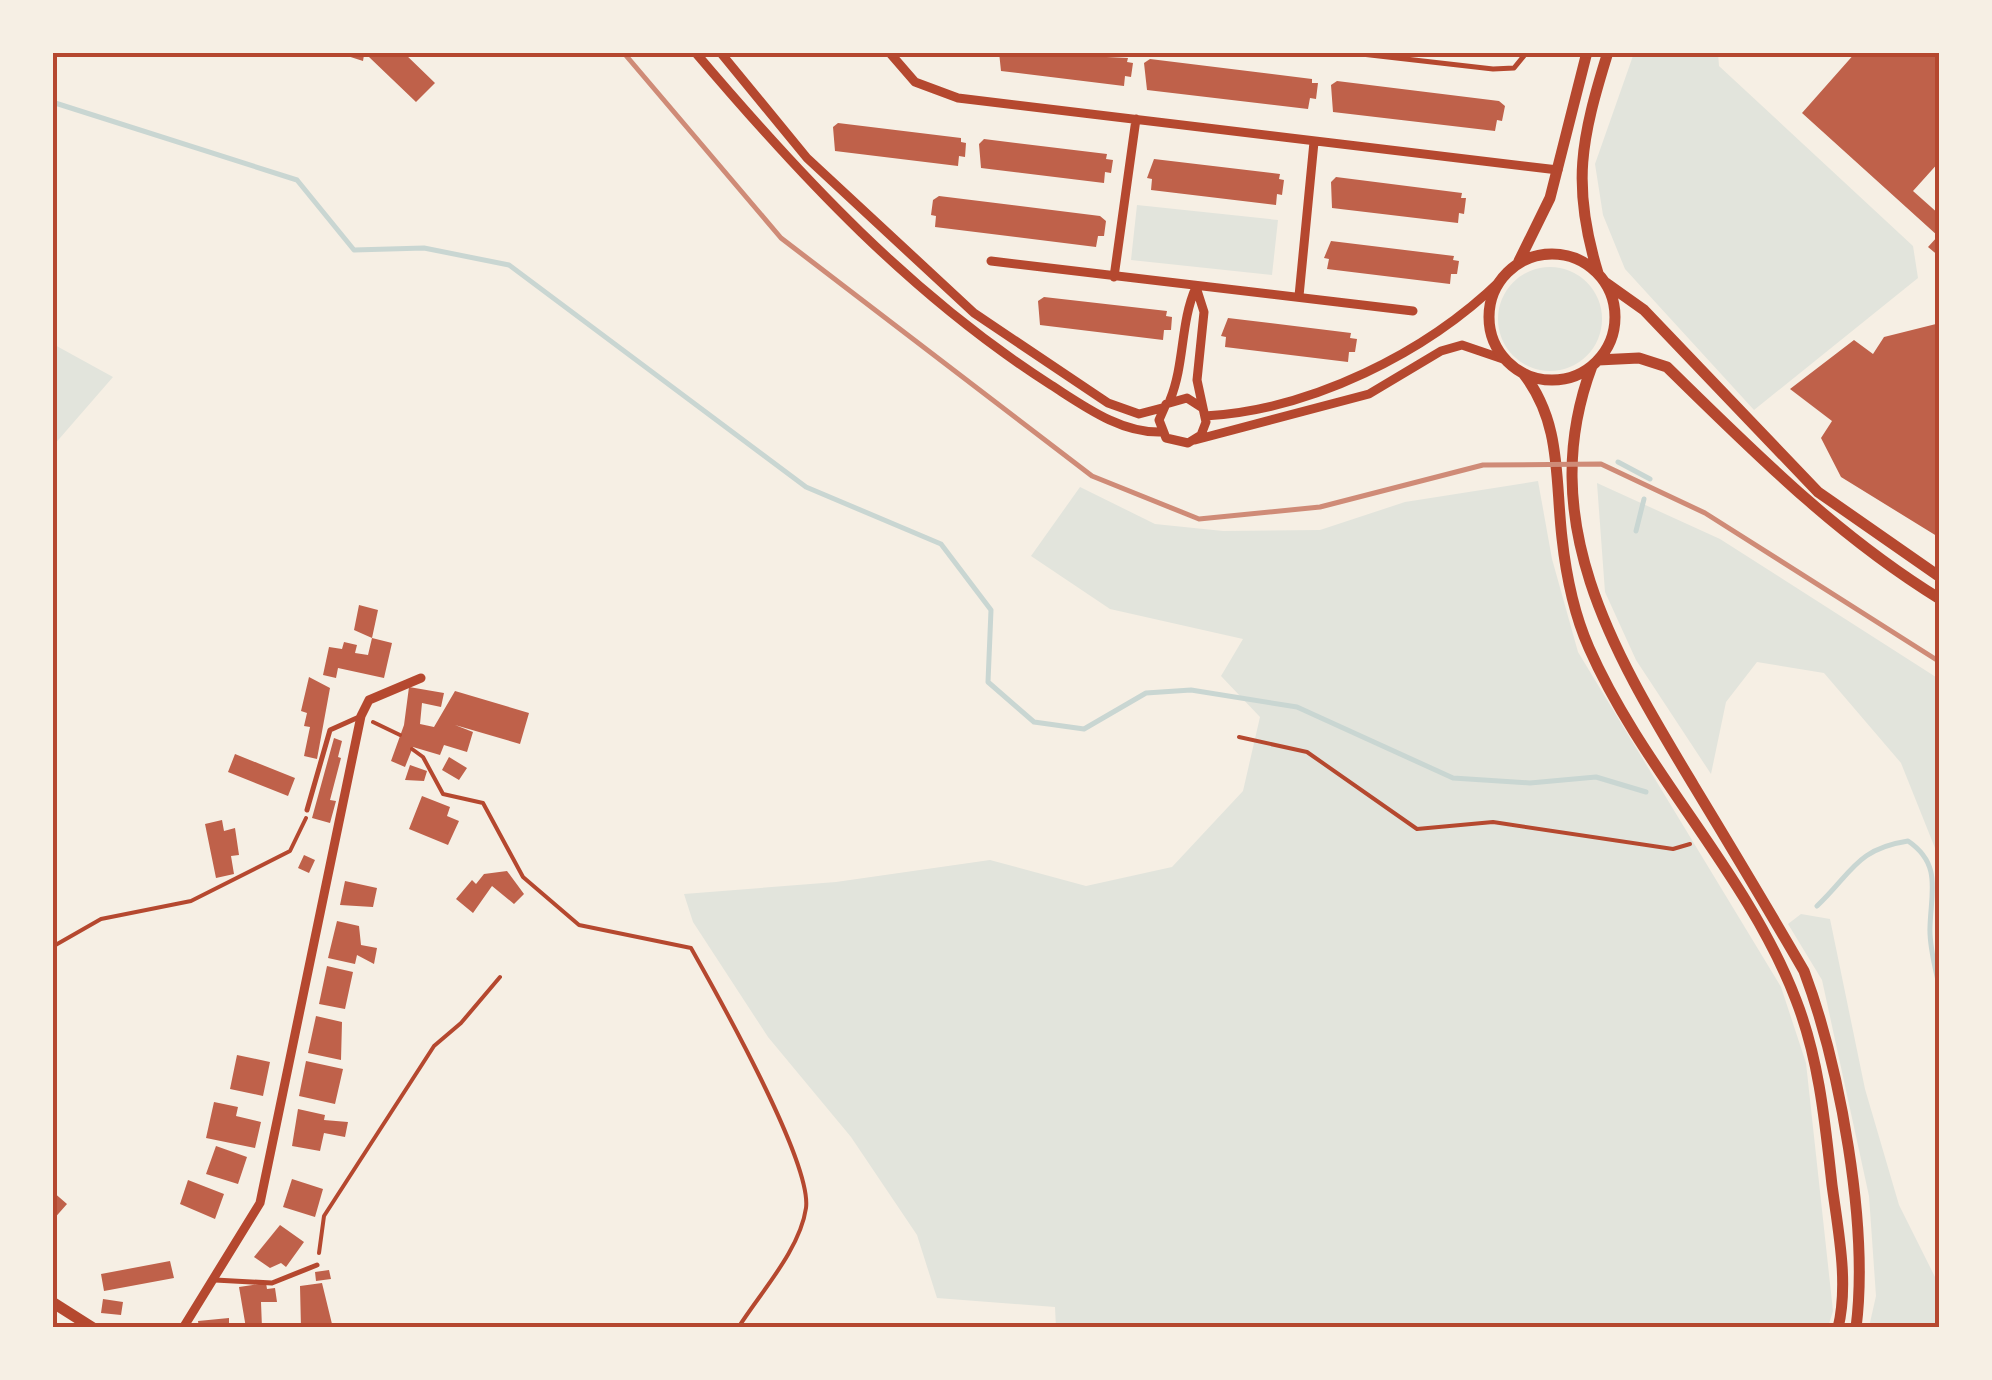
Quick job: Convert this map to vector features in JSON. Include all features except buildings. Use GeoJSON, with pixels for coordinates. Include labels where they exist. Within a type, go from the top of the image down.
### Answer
{"type":"FeatureCollection","features":[{"type":"Feature","properties":{"kind":"street"},"geometry":{"type":"LineString","coordinates":[[695,52],[794,169],[960,324],[1099,415],[1146,432],[1162,432],[1180,444],[1369,394],[1441,351],[1462,346],[1506,360],[1523,373],[1541,395],[1554,429],[1571,592],[1588,646],[1796,997],[1816,1062],[1841,1256],[1838,1328]]}},
{"type":"Feature","properties":{"kind":"street"},"geometry":{"type":"LineString","coordinates":[[720,52],[807,158],[974,313],[1108,403],[1139,414],[1162,408],[1170,400],[1178,379],[1186,310],[1196,287]]}},
{"type":"Feature","properties":{"kind":"street"},"geometry":{"type":"LineString","coordinates":[[889,52],[914,82],[958,98],[1558,170]]}},
{"type":"Feature","properties":{"kind":"street"},"geometry":{"type":"LineString","coordinates":[[1170,400],[1187,398],[1203,412],[1232,415],[1363,377],[1461,319],[1517,264],[1539,224],[1558,170],[1587,52]]}},
{"type":"Feature","properties":{"kind":"street"},"geometry":{"type":"LineString","coordinates":[[1608,52],[1580,163],[1583,224],[1615,323],[1595,363],[1574,422],[1575,482],[1591,595],[1622,665],[1804,970],[1821,1015],[1853,1198],[1861,1286],[1856,1328]]}},
{"type":"Feature","properties":{"kind":"street"},"geometry":{"type":"LineString","coordinates":[[1114,277],[1136,119]]}},
{"type":"Feature","properties":{"kind":"street"},"geometry":{"type":"LineString","coordinates":[[1300,296],[1314,142]]}},
{"type":"Feature","properties":{"kind":"street"},"geometry":{"type":"LineString","coordinates":[[1517,264],[1550,253],[1568,255],[1602,278],[1644,310],[1818,492],[1940,577]]}},
{"type":"Feature","properties":{"kind":"street"},"geometry":{"type":"LineString","coordinates":[[991,260],[1413,311]]}},
{"type":"Feature","properties":{"kind":"street"},"geometry":{"type":"LineString","coordinates":[[1501,280],[1489,312],[1490,329],[1506,360]]}},
{"type":"Feature","properties":{"kind":"street"},"geometry":{"type":"LineString","coordinates":[[1195,440],[1204,428],[1197,380],[1204,312],[1196,287]]}},
{"type":"Feature","properties":{"kind":"street"},"geometry":{"type":"LineString","coordinates":[[1523,373],[1552,380],[1595,363],[1639,358],[1668,367],[1808,504],[1878,561],[1940,599]]}},
{"type":"Feature","properties":{"kind":"street"},"geometry":{"type":"LineString","coordinates":[[1162,408],[1162,432]]}},
{"type":"Feature","properties":{"kind":"street"},"geometry":{"type":"LineString","coordinates":[[183,1328],[260,1203],[362,716],[369,700],[421,678]]}},
{"type":"Feature","properties":{"kind":"street"},"geometry":{"type":"LineString","coordinates":[[52,1302],[94,1328]]}},
{"type":"Feature","properties":{"kind":"lane"},"geometry":{"type":"LineString","coordinates":[[1344,52],[1493,69],[1514,68],[1527,52]]}},
{"type":"Feature","properties":{"kind":"lane"},"geometry":{"type":"LineString","coordinates":[[307,810],[330,730],[362,716]]}},
{"type":"Feature","properties":{"kind":"lane"},"geometry":{"type":"LineString","coordinates":[[212,1280],[272,1282],[318,1265]]}},
{"type":"Feature","properties":{"kind":"path"},"geometry":{"type":"LineString","coordinates":[[362,716],[400,735]]}},
{"type":"Feature","properties":{"kind":"path"},"geometry":{"type":"LineString","coordinates":[[1239,738],[1307,752],[1417,829],[1493,822],[1673,849],[1704,840]]}},
{"type":"Feature","properties":{"kind":"path"},"geometry":{"type":"LineString","coordinates":[[412,749],[423,757],[442,794],[483,803],[523,877],[579,924],[691,948],[732,1020],[801,1170],[806,1204],[800,1229],[738,1328]]}},
{"type":"Feature","properties":{"kind":"path"},"geometry":{"type":"LineString","coordinates":[[52,946],[101,919],[191,901],[290,851],[306,822],[307,810]]}},
{"type":"Feature","properties":{"kind":"path"},"geometry":{"type":"LineString","coordinates":[[318,1265],[324,1216],[434,1046],[461,1023],[500,977]]}},
{"type":"Feature","properties":{"kind":"shaded area"},"geometry":{"type":"Polygon","coordinates":[[[1634,53],[1718,53],[1719,66],[1913,246],[1918,278],[1754,410],[1625,269],[1603,215],[1595,164],[1634,53]]]}},
{"type":"Feature","properties":{"kind":"shaded area"},"geometry":{"type":"Polygon","coordinates":[[[1137,205],[1278,220],[1272,275],[1131,260],[1137,205]]]}},
{"type":"Feature","properties":{"kind":"shaded area"},"geometry":{"type":"Polygon","coordinates":[[[1550,267],[1570,271],[1587,282],[1598,299],[1602,319],[1598,339],[1587,356],[1570,367],[1550,371],[1530,367],[1513,356],[1502,339],[1498,319],[1502,299],[1513,282],[1530,271],[1550,267]]]}},
{"type":"Feature","properties":{"kind":"shaded area"},"geometry":{"type":"Polygon","coordinates":[[[53,344],[113,377],[53,446],[53,344]]]}},
{"type":"Feature","properties":{"kind":"shaded area"},"geometry":{"type":"Polygon","coordinates":[[[1538,481],[1552,559],[1578,652],[1781,987],[1806,1063],[1833,1311],[1828,1327],[1056,1328],[1055,1307],[937,1298],[917,1235],[851,1137],[768,1037],[693,922],[684,894],[836,882],[990,860],[1086,886],[1172,867],[1243,791],[1260,717],[1221,676],[1243,639],[1110,609],[1031,556],[1080,487],[1155,524],[1223,531],[1320,530],[1405,502],[1538,481]]]}},
{"type":"Feature","properties":{"kind":"shaded area"},"geometry":{"type":"Polygon","coordinates":[[[1597,483],[1720,539],[1939,679],[1939,858],[1901,763],[1824,673],[1757,662],[1726,702],[1711,774],[1636,660],[1605,592],[1597,483]]]}},
{"type":"Feature","properties":{"kind":"shaded area"},"geometry":{"type":"Polygon","coordinates":[[[1801,914],[1830,919],[1865,1089],[1899,1205],[1939,1285],[1939,1327],[1869,1327],[1876,1296],[1869,1196],[1822,980],[1788,924],[1801,914]]]}},
{"type":"Feature","properties":{"kind":"waterway"},"geometry":{"type":"LineString","coordinates":[[52,102],[297,180],[354,250],[424,248],[509,265],[806,487],[941,544],[991,610],[988,682],[1034,722],[1084,729],[1146,693],[1191,690],[1297,707],[1453,778],[1530,783],[1596,777],[1646,792]]}},
{"type":"Feature","properties":{"kind":"waterway"},"geometry":{"type":"LineString","coordinates":[[1618,462],[1650,479]]}},
{"type":"Feature","properties":{"kind":"waterway"},"geometry":{"type":"LineString","coordinates":[[1636,531],[1644,499]]}},
{"type":"Feature","properties":{"kind":"waterway"},"geometry":{"type":"LineString","coordinates":[[1817,906],[1866,856],[1908,841],[1919,850],[1930,869],[1931,942],[1940,990]]}},
{"type":"Feature","properties":{"kind":"railway"},"geometry":{"type":"LineString","coordinates":[[623,52],[781,238],[1092,476],[1199,519],[1320,507],[1483,465],[1601,464],[1705,513],[1940,662]]}}]}
